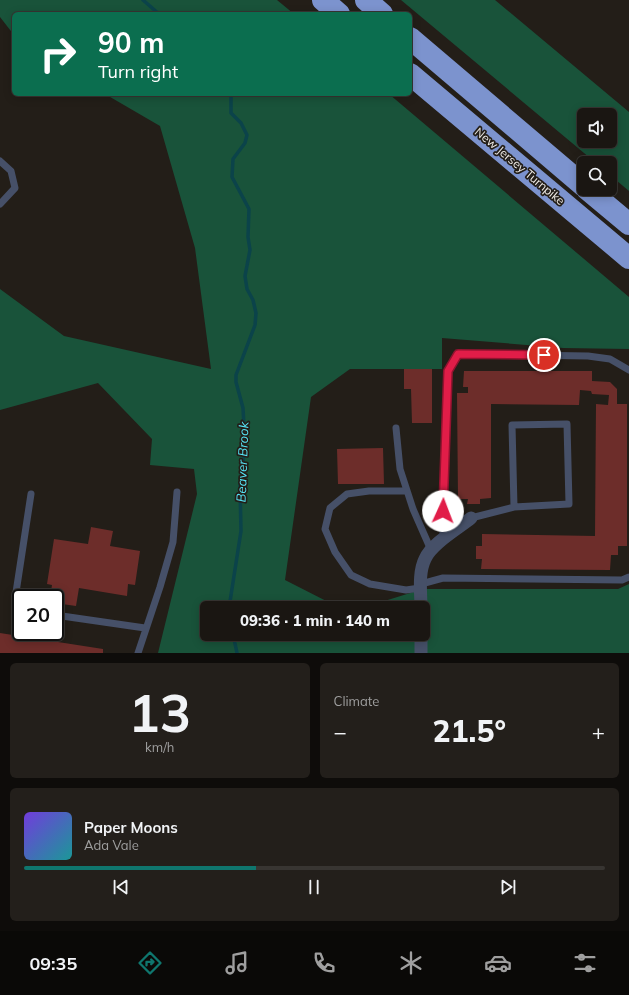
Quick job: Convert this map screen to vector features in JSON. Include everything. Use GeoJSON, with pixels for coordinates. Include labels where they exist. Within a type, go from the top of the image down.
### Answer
{"type":"FeatureCollection","features":[{"type":"Feature","properties":{"kind":"highway"},"geometry":{"type":"LineString","coordinates":[[323,0],[337,12]]}},
{"type":"Feature","properties":{"kind":"highway"},"geometry":{"type":"LineString","coordinates":[[366,0],[380,12]]}},
{"type":"Feature","properties":{"kind":"highway"},"geometry":{"type":"LineString","coordinates":[[412,40],[577,180]]}},
{"type":"Feature","properties":{"kind":"highway","name":"New Jersey Turnpike"},"geometry":{"type":"LineString","coordinates":[[412,76],[629,258]]}},
{"type":"Feature","properties":{"kind":"highway"},"geometry":{"type":"LineString","coordinates":[[596,196],[629,224]]}},
{"type":"Feature","properties":{"kind":"street"},"geometry":{"type":"LineString","coordinates":[[421,601],[424,559],[431,550],[471,518]]}},
{"type":"Feature","properties":{"kind":"street"},"geometry":{"type":"LineString","coordinates":[[421,641],[421,653]]}},
{"type":"Feature","properties":{"kind":"lane"},"geometry":{"type":"LineString","coordinates":[[0,161],[11,171],[15,188],[0,204]]}},
{"type":"Feature","properties":{"kind":"lane"},"geometry":{"type":"LineString","coordinates":[[444,539],[442,526],[448,371],[458,354],[588,356],[610,359],[629,370]]}},
{"type":"Feature","properties":{"kind":"lane"},"geometry":{"type":"LineString","coordinates":[[471,518],[514,507],[569,504],[567,424],[512,425],[514,507]]}},
{"type":"Feature","properties":{"kind":"lane"},"geometry":{"type":"LineString","coordinates":[[396,428],[400,469],[407,491],[431,550]]}},
{"type":"Feature","properties":{"kind":"lane"},"geometry":{"type":"LineString","coordinates":[[407,491],[369,491],[347,494],[330,508],[325,529],[335,552],[351,575],[370,584],[406,590],[443,578],[622,580],[629,576]]}},
{"type":"Feature","properties":{"kind":"lane"},"geometry":{"type":"LineString","coordinates":[[138,653],[173,542],[177,492]]}},
{"type":"Feature","properties":{"kind":"lane"},"geometry":{"type":"LineString","coordinates":[[17,589],[31,494]]}},
{"type":"Feature","properties":{"kind":"lane"},"geometry":{"type":"LineString","coordinates":[[64,616],[146,628]]}},
{"type":"Feature","properties":{"kind":"green space"},"geometry":{"type":"Polygon","coordinates":[[[0,0],[277,0],[292,12],[12,12],[12,32],[0,17],[0,0]]]}},
{"type":"Feature","properties":{"kind":"green space"},"geometry":{"type":"Polygon","coordinates":[[[401,0],[495,0],[629,112],[629,191],[617,181],[617,156],[588,156],[578,148],[617,148],[617,108],[577,108],[577,147],[401,0]]]}},
{"type":"Feature","properties":{"kind":"green space"},"geometry":{"type":"Polygon","coordinates":[[[108,96],[391,96],[629,297],[629,349],[563,348],[442,338],[442,369],[350,369],[311,397],[285,580],[326,601],[200,601],[200,641],[430,641],[430,601],[384,601],[423,589],[618,589],[629,584],[629,653],[158,653],[197,494],[194,469],[150,465],[152,439],[98,383],[0,410],[0,289],[64,336],[211,369],[195,248],[160,126],[108,96]]]}},
{"type":"Feature","properties":{"kind":"building"},"geometry":{"type":"Polygon","coordinates":[[[404,369],[432,369],[432,423],[412,423],[411,389],[404,389],[404,369]]]}},
{"type":"Feature","properties":{"kind":"building"},"geometry":{"type":"Polygon","coordinates":[[[464,371],[592,371],[592,381],[610,382],[617,389],[617,404],[627,404],[627,546],[618,546],[618,555],[611,555],[610,570],[481,569],[482,559],[476,559],[476,546],[482,546],[482,534],[595,536],[596,404],[608,405],[609,395],[592,394],[591,391],[580,390],[579,405],[491,404],[491,498],[480,499],[480,504],[467,504],[468,499],[458,499],[457,393],[468,393],[468,387],[463,387],[464,371]]]}},
{"type":"Feature","properties":{"kind":"building"},"geometry":{"type":"Polygon","coordinates":[[[383,448],[384,484],[338,484],[337,449],[383,448]]]}},
{"type":"Feature","properties":{"kind":"building"},"geometry":{"type":"Polygon","coordinates":[[[91,527],[113,531],[110,546],[140,551],[135,585],[128,584],[127,596],[79,588],[76,606],[64,604],[64,589],[51,589],[52,585],[47,584],[54,539],[88,544],[91,527]]]}},
{"type":"Feature","properties":{"kind":"building"},"geometry":{"type":"Polygon","coordinates":[[[0,633],[12,635],[12,641],[52,641],[103,649],[103,653],[0,653],[0,633]]]}},
{"type":"Feature","properties":{"kind":"waterway","name":"Beaver Brook"},"geometry":{"type":"LineString","coordinates":[[143,0],[157,12]]}},
{"type":"Feature","properties":{"kind":"waterway","name":"Beaver Brook"},"geometry":{"type":"LineString","coordinates":[[230,601],[241,531],[240,486],[245,445],[243,408],[236,382],[236,375],[255,325],[256,313],[253,300],[247,289],[245,276],[250,250],[248,237],[249,209],[232,177],[233,159],[245,143],[247,135],[241,123],[231,113],[231,96]]}},
{"type":"Feature","properties":{"kind":"waterway","name":"Beaver Brook"},"geometry":{"type":"LineString","coordinates":[[234,641],[237,653]]}},
{"type":"Feature","properties":{"kind":"route"},"geometry":{"type":"LineString","coordinates":[[443,511],[448,371],[458,354],[544,355]]}}]}
